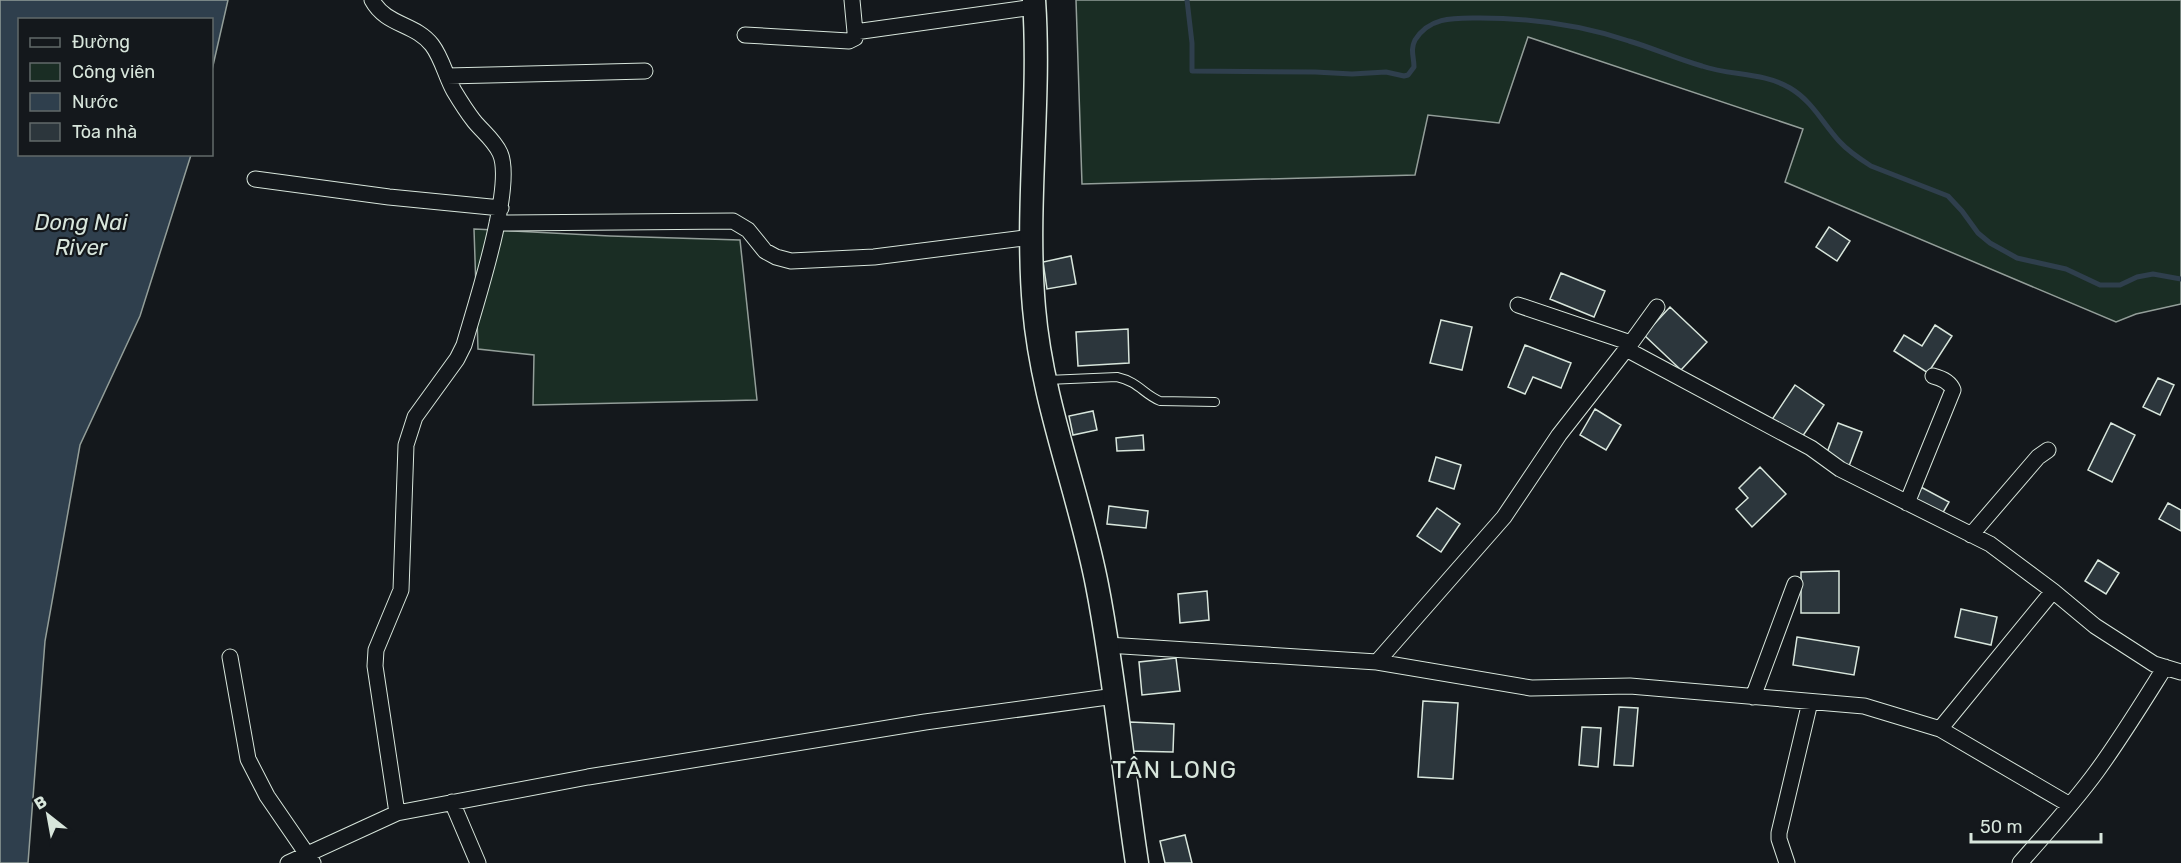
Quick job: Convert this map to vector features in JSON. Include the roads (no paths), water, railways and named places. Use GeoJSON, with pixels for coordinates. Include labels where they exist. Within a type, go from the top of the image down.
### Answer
{"type":"FeatureCollection","features":[{"type":"Feature","properties":{"kind":"street"},"geometry":{"type":"LineString","coordinates":[[372,0],[377,11],[423,35],[434,47],[454,91],[474,121],[494,143],[501,155],[504,168],[501,208],[464,345],[457,359],[415,417],[406,445],[401,590],[376,650],[375,666],[396,813]]}},
{"type":"Feature","properties":{"kind":"street"},"geometry":{"type":"LineString","coordinates":[[745,35],[849,41],[855,38],[852,0]]}},
{"type":"Feature","properties":{"kind":"street"},"geometry":{"type":"LineString","coordinates":[[855,32],[1034,3],[1032,237],[1034,308],[1044,380],[1097,584],[1115,696],[1124,782],[1137,863]]}},
{"type":"Feature","properties":{"kind":"street"},"geometry":{"type":"LineString","coordinates":[[447,76],[645,71]]}},
{"type":"Feature","properties":{"kind":"street"},"geometry":{"type":"LineString","coordinates":[[255,179],[389,197],[501,208]]}},
{"type":"Feature","properties":{"kind":"street"},"geometry":{"type":"LineString","coordinates":[[497,223],[732,221],[748,230],[765,251],[791,261],[874,257],[1032,237]]}},
{"type":"Feature","properties":{"kind":"street"},"geometry":{"type":"LineString","coordinates":[[1518,305],[1629,346],[1811,448],[1840,469],[1990,544],[2095,626],[2154,664],[2181,672]]}},
{"type":"Feature","properties":{"kind":"street"},"geometry":{"type":"LineString","coordinates":[[1377,662],[1504,517],[1558,435],[1657,307]]}},
{"type":"Feature","properties":{"kind":"street"},"geometry":{"type":"LineString","coordinates":[[1907,503],[1953,390],[1942,379],[1933,376]]}},
{"type":"Feature","properties":{"kind":"street"},"geometry":{"type":"LineString","coordinates":[[1971,535],[2038,457],[2048,450]]}},
{"type":"Feature","properties":{"kind":"street"},"geometry":{"type":"LineString","coordinates":[[1753,697],[1795,584]]}},
{"type":"Feature","properties":{"kind":"street"},"geometry":{"type":"LineString","coordinates":[[1940,729],[2053,591]]}},
{"type":"Feature","properties":{"kind":"street"},"geometry":{"type":"LineString","coordinates":[[1107,645],[1377,662],[1531,688],[1630,686],[1864,706],[1940,729],[2070,805]]}},
{"type":"Feature","properties":{"kind":"street"},"geometry":{"type":"LineString","coordinates":[[231,657],[248,759],[267,796],[310,859]]}},
{"type":"Feature","properties":{"kind":"street"},"geometry":{"type":"LineString","coordinates":[[2020,863],[2070,805],[2127,727],[2164,667]]}},
{"type":"Feature","properties":{"kind":"street"},"geometry":{"type":"LineString","coordinates":[[288,863],[310,859],[396,813],[588,777],[925,722],[1115,696]]}},
{"type":"Feature","properties":{"kind":"street"},"geometry":{"type":"LineString","coordinates":[[1787,863],[1779,834],[1810,702]]}},
{"type":"Feature","properties":{"kind":"street"},"geometry":{"type":"LineString","coordinates":[[452,802],[478,863]]}},
{"type":"Feature","properties":{"kind":"lane"},"geometry":{"type":"LineString","coordinates":[[1044,380],[1118,377],[1128,379],[1152,398],[1160,401],[1215,402]]}},
{"type":"Feature","properties":{"kind":"water","name":"Dong Nai River"},"geometry":{"type":"Polygon","coordinates":[[[0,0],[228,0],[213,66],[213,18],[18,18],[18,156],[191,156],[140,316],[80,445],[45,641],[28,863],[0,863],[0,0]]]}},
{"type":"Feature","properties":{"kind":"waterway"},"geometry":{"type":"LineString","coordinates":[[1187,0],[1192,43],[1192,71],[1352,74],[1386,72],[1404,76],[1408,75],[1414,67],[1412,50],[1415,40],[1428,26],[1444,20],[1480,18],[1518,19],[1574,27],[1611,35],[1713,69],[1769,79],[1790,88],[1805,99],[1839,141],[1858,158],[1871,166],[1948,196],[1978,233],[1990,243],[2017,258],[2066,269],[2100,285],[2120,285],[2137,277],[2153,274],[2181,279]]}},
{"type":"Feature","properties":{"kind":"district","name":"TÂN LONG"},"geometry":{"type":"Point","coordinates":[1175,770]}}]}
